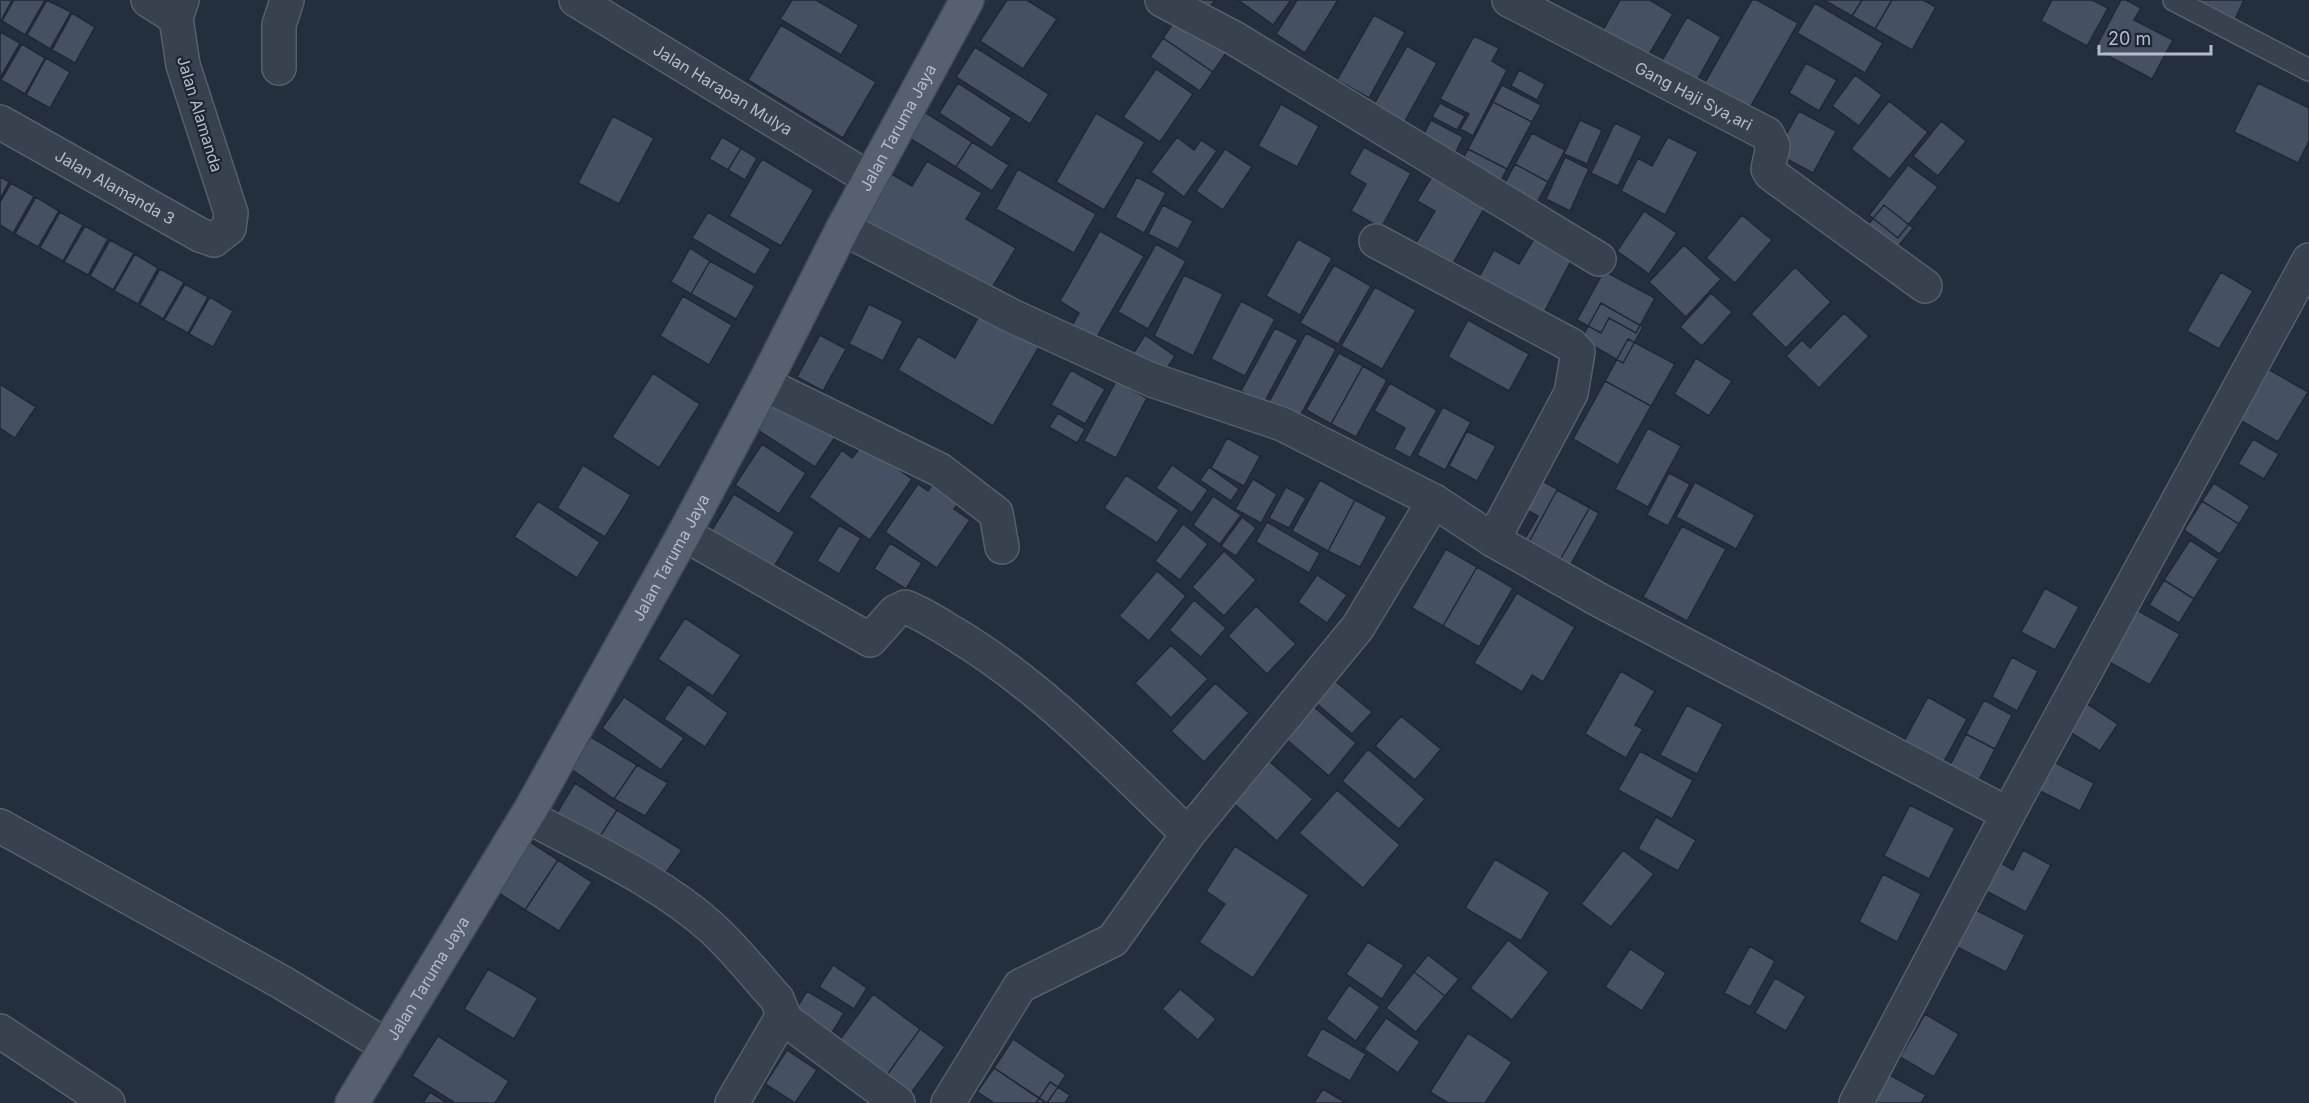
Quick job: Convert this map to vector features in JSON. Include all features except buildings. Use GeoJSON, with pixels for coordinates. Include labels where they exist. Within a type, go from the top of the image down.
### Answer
{"type":"FeatureCollection","features":[{"type":"Feature","properties":{"kind":"main road","name":"Jalan Taruma Jaya"},"geometry":{"type":"LineString","coordinates":[[352,1103],[527,816],[684,534],[764,384],[843,228],[967,0]]}},
{"type":"Feature","properties":{"kind":"street"},"geometry":{"type":"LineString","coordinates":[[148,0],[179,9]]}},
{"type":"Feature","properties":{"kind":"street"},"geometry":{"type":"LineString","coordinates":[[279,68],[279,25],[287,0]]}},
{"type":"Feature","properties":{"kind":"street","name":"Jalan Harapan Mulya"},"geometry":{"type":"LineString","coordinates":[[576,0],[870,179]]}},
{"type":"Feature","properties":{"kind":"street"},"geometry":{"type":"LineString","coordinates":[[1162,0],[1234,38],[1599,259]]}},
{"type":"Feature","properties":{"kind":"street","name":"Gang Haji Sya,ari"},"geometry":{"type":"LineString","coordinates":[[1509,0],[1767,135],[1773,146],[1768,169],[1771,174],[1925,286]]}},
{"type":"Feature","properties":{"kind":"street","name":"Jalan Alamanda"},"geometry":{"type":"LineString","coordinates":[[179,9],[183,65],[231,213],[229,228]]}},
{"type":"Feature","properties":{"kind":"street","name":"Jalan Alamanda 3"},"geometry":{"type":"LineString","coordinates":[[0,123],[200,235],[214,240],[229,228]]}},
{"type":"Feature","properties":{"kind":"street"},"geometry":{"type":"LineString","coordinates":[[843,228],[1012,316],[1152,380],[1282,424],[1434,501],[1493,540],[1601,601],[2008,814]]}},
{"type":"Feature","properties":{"kind":"street"},"geometry":{"type":"LineString","coordinates":[[1376,241],[1571,345],[1578,352],[1571,393],[1493,540]]}},
{"type":"Feature","properties":{"kind":"street"},"geometry":{"type":"LineString","coordinates":[[1856,1103],[2008,814],[2309,260]]}},
{"type":"Feature","properties":{"kind":"street"},"geometry":{"type":"LineString","coordinates":[[764,384],[940,470],[996,513],[1002,547]]}},
{"type":"Feature","properties":{"kind":"street"},"geometry":{"type":"LineString","coordinates":[[948,1103],[1020,986],[1113,940],[1188,834],[1358,627],[1434,501]]}},
{"type":"Feature","properties":{"kind":"street"},"geometry":{"type":"LineString","coordinates":[[684,534],[870,640],[895,612],[905,607],[986,652],[1078,729],[1188,834]]}},
{"type":"Feature","properties":{"kind":"street"},"geometry":{"type":"LineString","coordinates":[[527,816],[671,897],[712,928],[777,999],[782,1017],[732,1103]]}},
{"type":"Feature","properties":{"kind":"street"},"geometry":{"type":"LineString","coordinates":[[0,826],[283,983],[387,1047]]}},
{"type":"Feature","properties":{"kind":"street"},"geometry":{"type":"LineString","coordinates":[[782,1017],[898,1103]]}},
{"type":"Feature","properties":{"kind":"street"},"geometry":{"type":"LineString","coordinates":[[0,1031],[108,1103]]}},
{"type":"Feature","properties":{"kind":"lane"},"geometry":{"type":"LineString","coordinates":[[2174,0],[2309,70]]}}]}
